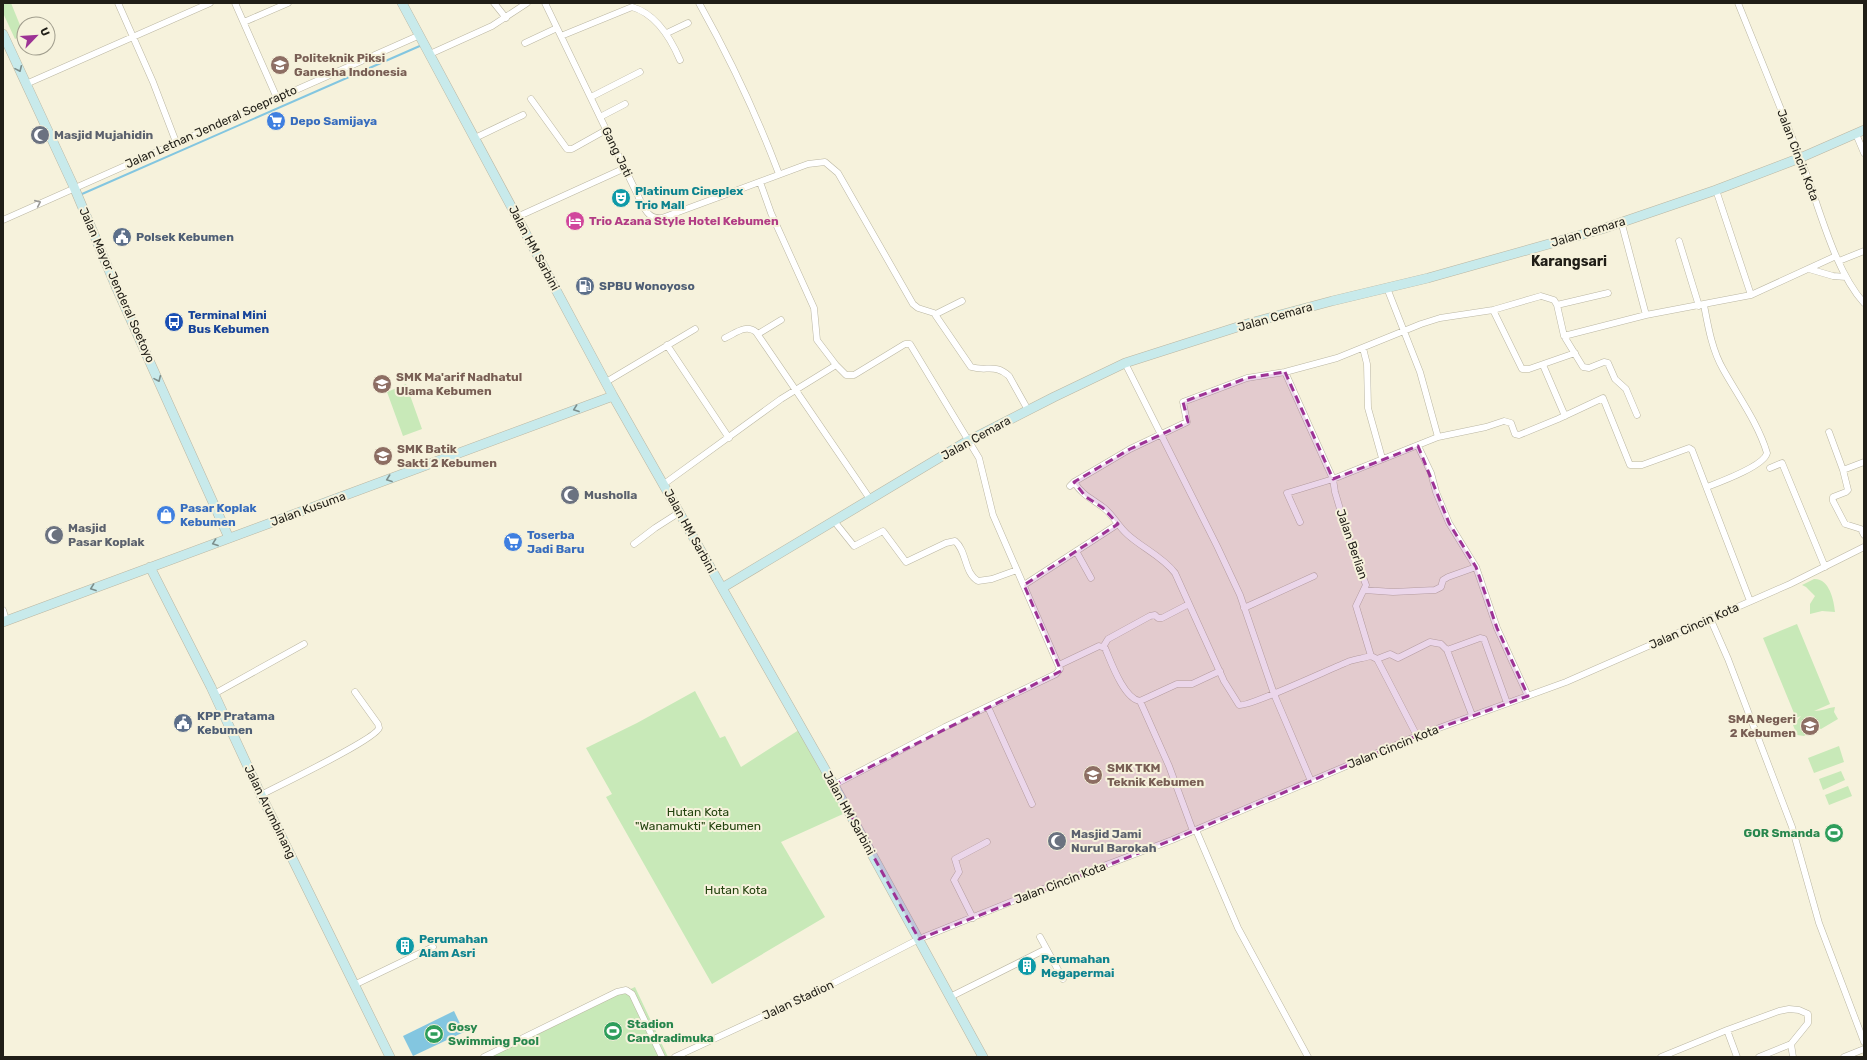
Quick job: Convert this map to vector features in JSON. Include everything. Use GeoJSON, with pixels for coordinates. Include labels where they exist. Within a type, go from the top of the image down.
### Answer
{"type":"FeatureCollection","features":[{"type":"Feature","properties":{"kind":"main road","name":"Jalan HM Sarbini"},"geometry":{"type":"LineString","coordinates":[[402,3],[613,396],[834,785],[983,1057]]}},
{"type":"Feature","properties":{"kind":"main road","name":"Jalan Mayor Jenderal Soetoyo"},"geometry":{"type":"LineString","coordinates":[[3,34],[74,187],[117,289],[229,538]]}},
{"type":"Feature","properties":{"kind":"main road","name":"Jalan Cemara"},"geometry":{"type":"LineString","coordinates":[[722,588],[970,441],[1028,410],[1125,363],[1250,324],[1428,278],[1602,229],[1621,221],[1716,190],[1800,158],[1860,132]]}},
{"type":"Feature","properties":{"kind":"main road","name":"Jalan Kusuma"},"geometry":{"type":"LineString","coordinates":[[5,621],[613,396]]}},
{"type":"Feature","properties":{"kind":"main road","name":"Jalan Arumbinang"},"geometry":{"type":"LineString","coordinates":[[150,567],[214,694],[261,795],[390,1057]]}},
{"type":"Feature","properties":{"kind":"street"},"geometry":{"type":"LineString","coordinates":[[118,3],[153,82],[176,142]]}},
{"type":"Feature","properties":{"kind":"street"},"geometry":{"type":"LineString","coordinates":[[26,84],[210,3]]}},
{"type":"Feature","properties":{"kind":"street"},"geometry":{"type":"LineString","coordinates":[[235,3],[277,98]]}},
{"type":"Feature","properties":{"kind":"street"},"geometry":{"type":"LineString","coordinates":[[244,22],[288,3]]}},
{"type":"Feature","properties":{"kind":"street"},"geometry":{"type":"LineString","coordinates":[[494,3],[506,18]]}},
{"type":"Feature","properties":{"kind":"street"},"geometry":{"type":"LineString","coordinates":[[428,52],[506,18],[527,3]]}},
{"type":"Feature","properties":{"kind":"street","name":"Gang Jati"},"geometry":{"type":"LineString","coordinates":[[545,3],[645,210],[656,219],[662,218],[760,182]]}},
{"type":"Feature","properties":{"kind":"street"},"geometry":{"type":"LineString","coordinates":[[699,3],[743,87],[779,174]]}},
{"type":"Feature","properties":{"kind":"street","name":"Jalan Cincin Kota"},"geometry":{"type":"LineString","coordinates":[[1738,3],[1800,158],[1837,258],[1846,277],[1864,303]]}},
{"type":"Feature","properties":{"kind":"street"},"geometry":{"type":"LineString","coordinates":[[561,36],[632,7],[640,10],[656,22],[667,33],[680,60]]}},
{"type":"Feature","properties":{"kind":"street"},"geometry":{"type":"LineString","coordinates":[[667,33],[688,23]]}},
{"type":"Feature","properties":{"kind":"street"},"geometry":{"type":"LineString","coordinates":[[525,43],[557,28]]}},
{"type":"Feature","properties":{"kind":"street","name":"Jalan Letnan Jenderal Soeprapto"},"geometry":{"type":"LineString","coordinates":[[3,220],[176,142],[421,37]]}},
{"type":"Feature","properties":{"kind":"street"},"geometry":{"type":"LineString","coordinates":[[591,96],[640,72]]}},
{"type":"Feature","properties":{"kind":"street"},"geometry":{"type":"LineString","coordinates":[[531,99],[567,149],[572,149],[606,130]]}},
{"type":"Feature","properties":{"kind":"street"},"geometry":{"type":"LineString","coordinates":[[600,117],[625,104]]}},
{"type":"Feature","properties":{"kind":"street"},"geometry":{"type":"LineString","coordinates":[[475,138],[523,115]]}},
{"type":"Feature","properties":{"kind":"street"},"geometry":{"type":"LineString","coordinates":[[1860,132],[1864,153]]}},
{"type":"Feature","properties":{"kind":"street"},"geometry":{"type":"LineString","coordinates":[[834,785],[1056,674],[1059,671],[1059,665],[1016,570],[994,515],[979,458],[970,441],[908,343],[854,375],[846,375],[836,365],[817,340],[814,308],[771,213],[760,182],[779,174],[819,162],[825,162],[838,173],[913,304],[918,308],[936,314],[968,364],[974,368],[991,367],[1004,372],[1012,381],[1028,410]]}},
{"type":"Feature","properties":{"kind":"street"},"geometry":{"type":"LineString","coordinates":[[517,217],[625,168]]}},
{"type":"Feature","properties":{"kind":"street"},"geometry":{"type":"LineString","coordinates":[[1716,190],[1751,295]]}},
{"type":"Feature","properties":{"kind":"street"},"geometry":{"type":"LineString","coordinates":[[1621,221],[1646,315]]}},
{"type":"Feature","properties":{"kind":"street"},"geometry":{"type":"LineString","coordinates":[[1679,241],[1722,368],[1737,390],[1767,453],[1766,457],[1747,469],[1707,487]]}},
{"type":"Feature","properties":{"kind":"street"},"geometry":{"type":"LineString","coordinates":[[1564,336],[1646,315],[1751,295],[1837,258],[1864,251]]}},
{"type":"Feature","properties":{"kind":"street"},"geometry":{"type":"LineString","coordinates":[[1809,269],[1832,276],[1846,277]]}},
{"type":"Feature","properties":{"kind":"street"},"geometry":{"type":"LineString","coordinates":[[1387,288],[1420,372],[1438,437]]}},
{"type":"Feature","properties":{"kind":"street"},"geometry":{"type":"LineString","coordinates":[[1557,305],[1608,293]]}},
{"type":"Feature","properties":{"kind":"street"},"geometry":{"type":"LineString","coordinates":[[1472,716],[1448,650],[1441,644],[1430,642],[1398,658],[1390,654],[1374,658],[1352,660],[1274,694],[1239,706],[1220,671],[1175,573],[1168,563],[1126,533],[1103,508],[1086,497],[1072,484],[1130,449],[1186,422],[1183,402],[1247,378],[1285,372],[1337,358],[1440,318],[1493,310],[1541,296],[1554,300],[1557,305],[1564,336],[1585,369],[1604,362],[1608,363],[1615,379],[1626,389],[1637,415]]}},
{"type":"Feature","properties":{"kind":"street"},"geometry":{"type":"LineString","coordinates":[[936,314],[962,301]]}},
{"type":"Feature","properties":{"kind":"street"},"geometry":{"type":"LineString","coordinates":[[1493,310],[1520,367],[1527,370],[1575,353]]}},
{"type":"Feature","properties":{"kind":"street"},"geometry":{"type":"LineString","coordinates":[[758,334],[781,320]]}},
{"type":"Feature","properties":{"kind":"street"},"geometry":{"type":"LineString","coordinates":[[725,338],[747,327],[758,334],[870,499]]}},
{"type":"Feature","properties":{"kind":"street"},"geometry":{"type":"LineString","coordinates":[[606,382],[695,329]]}},
{"type":"Feature","properties":{"kind":"street"},"geometry":{"type":"LineString","coordinates":[[667,345],[729,438]]}},
{"type":"Feature","properties":{"kind":"street"},"geometry":{"type":"LineString","coordinates":[[1363,348],[1367,364],[1368,408],[1382,458]]}},
{"type":"Feature","properties":{"kind":"street"},"geometry":{"type":"LineString","coordinates":[[1125,363],[1240,595],[1274,694],[1312,781]]}},
{"type":"Feature","properties":{"kind":"street"},"geometry":{"type":"LineString","coordinates":[[664,484],[729,438],[794,389],[836,365]]}},
{"type":"Feature","properties":{"kind":"street"},"geometry":{"type":"LineString","coordinates":[[1543,365],[1565,416]]}},
{"type":"Feature","properties":{"kind":"street","name":"Jalan Berlian"},"geometry":{"type":"LineString","coordinates":[[1285,372],[1333,479],[1335,492],[1350,543],[1366,585],[1356,606],[1374,658],[1417,736]]}},
{"type":"Feature","properties":{"kind":"street"},"geometry":{"type":"LineString","coordinates":[[1300,522],[1287,493],[1333,479],[1382,458],[1418,446],[1438,437],[1486,427],[1504,421],[1511,423],[1515,434],[1519,435],[1603,398],[1630,465],[1642,465],[1690,448],[1707,487],[1750,601]]}},
{"type":"Feature","properties":{"kind":"street"},"geometry":{"type":"LineString","coordinates":[[1828,432],[1843,470],[1848,491],[1833,497],[1833,501],[1845,524],[1861,529],[1864,535]]}},
{"type":"Feature","properties":{"kind":"street"},"geometry":{"type":"LineString","coordinates":[[1418,446],[1431,473],[1436,492],[1449,523],[1476,567],[1497,628],[1528,696]]}},
{"type":"Feature","properties":{"kind":"street"},"geometry":{"type":"LineString","coordinates":[[1843,470],[1864,462]]}},
{"type":"Feature","properties":{"kind":"street"},"geometry":{"type":"LineString","coordinates":[[1770,468],[1782,463],[1825,567]]}},
{"type":"Feature","properties":{"kind":"street"},"geometry":{"type":"LineString","coordinates":[[634,544],[680,512]]}},
{"type":"Feature","properties":{"kind":"street"},"geometry":{"type":"LineString","coordinates":[[834,521],[854,546],[883,531],[906,562],[946,542],[955,541],[959,544],[971,575],[978,581],[992,579],[1016,570]]}},
{"type":"Feature","properties":{"kind":"street"},"geometry":{"type":"LineString","coordinates":[[1024,585],[1118,524]]}},
{"type":"Feature","properties":{"kind":"street","name":"Jalan Cincin Kota"},"geometry":{"type":"LineString","coordinates":[[919,939],[1194,830],[1417,736],[1528,696],[1627,656],[1710,618],[1790,584],[1864,546]]}},
{"type":"Feature","properties":{"kind":"street"},"geometry":{"type":"LineString","coordinates":[[1076,551],[1091,578]]}},
{"type":"Feature","properties":{"kind":"street"},"geometry":{"type":"LineString","coordinates":[[1364,590],[1393,592],[1435,590],[1441,588],[1443,580],[1448,577],[1476,567]]}},
{"type":"Feature","properties":{"kind":"street"},"geometry":{"type":"LineString","coordinates":[[1244,608],[1314,576]]}},
{"type":"Feature","properties":{"kind":"street"},"geometry":{"type":"LineString","coordinates":[[1103,647],[1106,640],[1150,616],[1155,615],[1158,618],[1162,618],[1190,604]]}},
{"type":"Feature","properties":{"kind":"street"},"geometry":{"type":"LineString","coordinates":[[3,610],[5,621]]}},
{"type":"Feature","properties":{"kind":"street"},"geometry":{"type":"LineString","coordinates":[[1710,618],[1728,659],[1792,827],[1819,923],[1864,1042]]}},
{"type":"Feature","properties":{"kind":"street"},"geometry":{"type":"LineString","coordinates":[[1448,650],[1480,638],[1484,639],[1507,703]]}},
{"type":"Feature","properties":{"kind":"street"},"geometry":{"type":"LineString","coordinates":[[214,694],[304,644]]}},
{"type":"Feature","properties":{"kind":"street"},"geometry":{"type":"LineString","coordinates":[[1059,665],[1099,646],[1103,647]]}},
{"type":"Feature","properties":{"kind":"street"},"geometry":{"type":"LineString","coordinates":[[1103,647],[1128,694],[1135,700],[1140,701],[1174,685],[1192,684],[1220,671]]}},
{"type":"Feature","properties":{"kind":"street"},"geometry":{"type":"LineString","coordinates":[[261,795],[377,732],[379,728],[378,724],[355,692]]}},
{"type":"Feature","properties":{"kind":"street"},"geometry":{"type":"LineString","coordinates":[[1140,701],[1169,766],[1194,830],[1238,928],[1308,1057]]}},
{"type":"Feature","properties":{"kind":"street"},"geometry":{"type":"LineString","coordinates":[[988,707],[1032,804]]}},
{"type":"Feature","properties":{"kind":"street"},"geometry":{"type":"LineString","coordinates":[[972,918],[954,880],[959,872],[955,859],[987,842]]}},
{"type":"Feature","properties":{"kind":"street"},"geometry":{"type":"LineString","coordinates":[[1040,937],[1063,979]]}},
{"type":"Feature","properties":{"kind":"street","name":"Jalan Stadion"},"geometry":{"type":"LineString","coordinates":[[675,1057],[826,987],[919,939]]}},
{"type":"Feature","properties":{"kind":"street"},"geometry":{"type":"LineString","coordinates":[[354,985],[433,947]]}},
{"type":"Feature","properties":{"kind":"street"},"geometry":{"type":"LineString","coordinates":[[950,997],[1046,949]]}},
{"type":"Feature","properties":{"kind":"street"},"geometry":{"type":"LineString","coordinates":[[484,1057],[617,992],[626,990],[632,994],[662,1057]]}},
{"type":"Feature","properties":{"kind":"street"},"geometry":{"type":"LineString","coordinates":[[1662,1057],[1779,1010],[1799,1010],[1808,1014],[1808,1023],[1791,1044],[1760,1057]]}},
{"type":"Feature","properties":{"kind":"street"},"geometry":{"type":"LineString","coordinates":[[1727,1030],[1737,1057]]}},
{"type":"Feature","properties":{"kind":"street"},"geometry":{"type":"LineString","coordinates":[[1791,1044],[1793,1057]]}},
{"type":"Feature","properties":{"kind":"street"},"geometry":{"type":"LineString","coordinates":[[1844,1057],[1864,1049]]}},
{"type":"Feature","properties":{"kind":"highlighted area"},"geometry":{"type":"Polygon","coordinates":[[[1285,372],[1333,479],[1418,446],[1449,523],[1476,567],[1497,628],[1528,696],[1417,736],[1172,840],[919,939],[834,785],[1061,671],[1024,585],[1118,524],[1103,508],[1086,497],[1074,482],[1130,449],[1188,422],[1183,402],[1247,378],[1285,372]]]}},
{"type":"Feature","properties":{"kind":"green space"},"geometry":{"type":"Polygon","coordinates":[[[3,3],[11,3],[16,16],[16,39],[15,39],[3,13],[3,3]]]}},
{"type":"Feature","properties":{"kind":"green space"},"geometry":{"type":"Polygon","coordinates":[[[406,384],[422,429],[403,436],[387,392],[406,384]]]}},
{"type":"Feature","properties":{"kind":"green space"},"geometry":{"type":"Polygon","coordinates":[[[1814,579],[1823,582],[1827,586],[1832,596],[1835,612],[1822,611],[1810,614],[1810,604],[1815,596],[1802,585],[1814,579]]]}},
{"type":"Feature","properties":{"kind":"green space"},"geometry":{"type":"Polygon","coordinates":[[[1797,624],[1830,704],[1814,711],[1835,707],[1834,712],[1838,719],[1821,729],[1818,728],[1804,736],[1797,735],[1793,725],[1801,716],[1796,718],[1763,638],[1797,624]]]}},
{"type":"Feature","properties":{"kind":"green space","name":"Hutan Kota \"Wanamukti\" Kebumen"},"geometry":{"type":"Polygon","coordinates":[[[695,691],[720,738],[725,736],[741,767],[802,728],[843,814],[781,842],[825,917],[712,984],[606,797],[612,794],[586,748],[637,723],[695,691]]]}},
{"type":"Feature","properties":{"kind":"green space"},"geometry":{"type":"Polygon","coordinates":[[[1839,746],[1844,762],[1814,773],[1808,758],[1839,746]]]}},
{"type":"Feature","properties":{"kind":"green space"},"geometry":{"type":"Polygon","coordinates":[[[1841,771],[1845,780],[1823,790],[1819,779],[1841,771]]]}},
{"type":"Feature","properties":{"kind":"green space"},"geometry":{"type":"Polygon","coordinates":[[[1848,786],[1852,796],[1829,805],[1825,795],[1848,786]]]}},
{"type":"Feature","properties":{"kind":"green space","name":"Stadion Candradimuka"},"geometry":{"type":"Polygon","coordinates":[[[635,987],[668,1057],[483,1057],[635,987]]]}},
{"type":"Feature","properties":{"kind":"water","name":"Gosy Swimming Pool"},"geometry":{"type":"Polygon","coordinates":[[[454,1011],[464,1032],[413,1056],[403,1036],[454,1011]]]}},
{"type":"Feature","properties":{"kind":"waterway"},"geometry":{"type":"LineString","coordinates":[[82,194],[422,45]]}},
{"type":"Feature","properties":{"kind":"place","name":"Politeknik Piksi Ganesha Indonesia"},"geometry":{"type":"Point","coordinates":[280,65]}},
{"type":"Feature","properties":{"kind":"place","name":"Depo Samijaya"},"geometry":{"type":"Point","coordinates":[276,121]}},
{"type":"Feature","properties":{"kind":"place","name":"Masjid Mujahidin"},"geometry":{"type":"Point","coordinates":[40,135]}},
{"type":"Feature","properties":{"kind":"place","name":"Platinum Cineplex Trio Mall"},"geometry":{"type":"Point","coordinates":[621,198]}},
{"type":"Feature","properties":{"kind":"place","name":"Trio Azana Style Hotel Kebumen"},"geometry":{"type":"Point","coordinates":[575,221]}},
{"type":"Feature","properties":{"kind":"place","name":"Polsek Kebumen"},"geometry":{"type":"Point","coordinates":[122,237]}},
{"type":"Feature","properties":{"kind":"place","name":"SPBU Wonoyoso"},"geometry":{"type":"Point","coordinates":[585,286]}},
{"type":"Feature","properties":{"kind":"place","name":"Terminal Mini Bus Kebumen"},"geometry":{"type":"Point","coordinates":[174,322]}},
{"type":"Feature","properties":{"kind":"place","name":"SMK Ma'arif Nadhatul Ulama Kebumen"},"geometry":{"type":"Point","coordinates":[382,384]}},
{"type":"Feature","properties":{"kind":"place","name":"SMK Batik Sakti 2 Kebumen"},"geometry":{"type":"Point","coordinates":[383,456]}},
{"type":"Feature","properties":{"kind":"place","name":"Musholla"},"geometry":{"type":"Point","coordinates":[570,495]}},
{"type":"Feature","properties":{"kind":"place","name":"Pasar Koplak Kebumen"},"geometry":{"type":"Point","coordinates":[166,515]}},
{"type":"Feature","properties":{"kind":"place","name":"Masjid Pasar Koplak"},"geometry":{"type":"Point","coordinates":[54,535]}},
{"type":"Feature","properties":{"kind":"place","name":"Toserba Jadi Baru"},"geometry":{"type":"Point","coordinates":[513,542]}},
{"type":"Feature","properties":{"kind":"place","name":"KPP Pratama Kebumen"},"geometry":{"type":"Point","coordinates":[183,723]}},
{"type":"Feature","properties":{"kind":"place","name":"SMA Negeri 2 Kebumen"},"geometry":{"type":"Point","coordinates":[1810,726]}},
{"type":"Feature","properties":{"kind":"place","name":"SMK TKM Teknik Kebumen"},"geometry":{"type":"Point","coordinates":[1093,775]}},
{"type":"Feature","properties":{"kind":"place","name":"GOR Smanda"},"geometry":{"type":"Point","coordinates":[1834,833]}},
{"type":"Feature","properties":{"kind":"place","name":"Masjid Jami Nurul Barokah"},"geometry":{"type":"Point","coordinates":[1057,841]}},
{"type":"Feature","properties":{"kind":"place","name":"Perumahan Alam Asri"},"geometry":{"type":"Point","coordinates":[405,946]}},
{"type":"Feature","properties":{"kind":"place","name":"Perumahan Megapermai"},"geometry":{"type":"Point","coordinates":[1027,966]}},
{"type":"Feature","properties":{"kind":"place","name":"Stadion Candradimuka"},"geometry":{"type":"Point","coordinates":[613,1031]}},
{"type":"Feature","properties":{"kind":"place","name":"Gosy Swimming Pool"},"geometry":{"type":"Point","coordinates":[434,1034]}},
{"type":"Feature","properties":{"kind":"district","name":"Karangsari"},"geometry":{"type":"Point","coordinates":[1569,261]}},
{"type":"Feature","properties":{"kind":"park label","name":"Hutan Kota"},"geometry":{"type":"Point","coordinates":[736,890]}}]}
